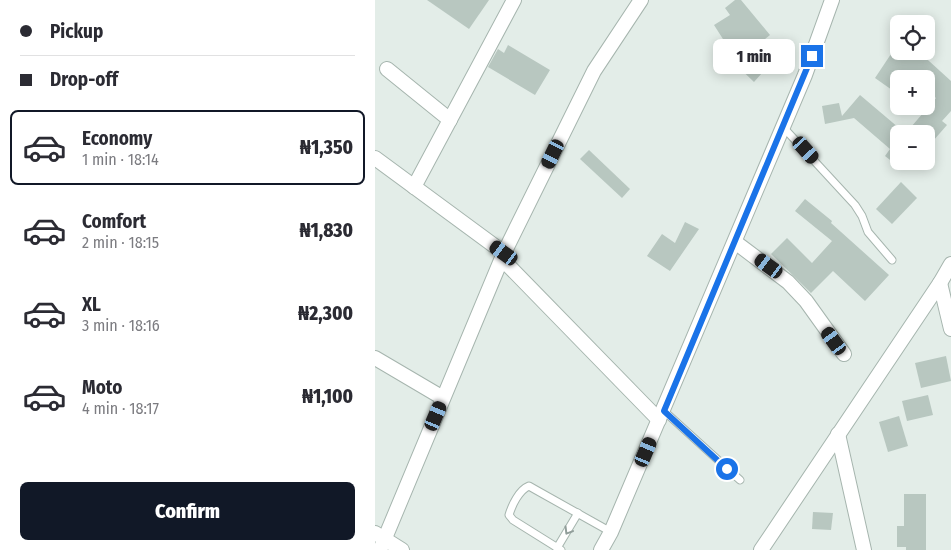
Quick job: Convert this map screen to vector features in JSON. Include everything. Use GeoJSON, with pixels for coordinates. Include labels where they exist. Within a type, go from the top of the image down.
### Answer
{"type":"FeatureCollection","features":[{"type":"Feature","properties":{"kind":"street"},"geometry":{"type":"LineString","coordinates":[[414,187],[514,0]]}},
{"type":"Feature","properties":{"kind":"street"},"geometry":{"type":"LineString","coordinates":[[403,550],[380,541],[503,256],[594,72],[641,0]]}},
{"type":"Feature","properties":{"kind":"street"},"geometry":{"type":"LineString","coordinates":[[601,550],[611,532],[735,242],[805,75],[832,0]]}},
{"type":"Feature","properties":{"kind":"street"},"geometry":{"type":"LineString","coordinates":[[387,69],[450,120]]}},
{"type":"Feature","properties":{"kind":"street"},"geometry":{"type":"LineString","coordinates":[[375,158],[503,256],[661,415]]}},
{"type":"Feature","properties":{"kind":"street"},"geometry":{"type":"LineString","coordinates":[[735,242],[787,282],[805,301],[844,354]]}},
{"type":"Feature","properties":{"kind":"street"},"geometry":{"type":"LineString","coordinates":[[761,550],[951,264]]}},
{"type":"Feature","properties":{"kind":"street"},"geometry":{"type":"LineString","coordinates":[[940,283],[951,329]]}},
{"type":"Feature","properties":{"kind":"street"},"geometry":{"type":"LineString","coordinates":[[375,358],[443,398]]}},
{"type":"Feature","properties":{"kind":"street"},"geometry":{"type":"LineString","coordinates":[[838,434],[864,550]]}},
{"type":"Feature","properties":{"kind":"lane"},"geometry":{"type":"LineString","coordinates":[[783,127],[855,206],[862,216],[868,232],[892,260]]}},
{"type":"Feature","properties":{"kind":"lane"},"geometry":{"type":"LineString","coordinates":[[661,415],[740,480]]}},
{"type":"Feature","properties":{"kind":"lane"},"geometry":{"type":"LineString","coordinates":[[578,513],[559,549],[513,520],[509,515],[523,488],[529,486],[578,513],[611,532]]}},
{"type":"Feature","properties":{"kind":"building"},"geometry":{"type":"Polygon","coordinates":[[[427,0],[489,0],[469,29],[427,0]]]}},
{"type":"Feature","properties":{"kind":"building"},"geometry":{"type":"Polygon","coordinates":[[[735,0],[741,0],[770,35],[744,56],[762,73],[754,82],[726,55],[730,50],[714,25],[730,15],[725,8],[735,0]]]}},
{"type":"Feature","properties":{"kind":"building"},"geometry":{"type":"Polygon","coordinates":[[[508,45],[550,70],[535,95],[488,67],[498,49],[504,53],[508,45]]]}},
{"type":"Feature","properties":{"kind":"building"},"geometry":{"type":"Polygon","coordinates":[[[890,56],[890,60],[928,60],[951,81],[951,111],[942,121],[947,125],[935,139],[935,125],[913,125],[921,115],[935,115],[935,70],[890,70],[890,89],[875,78],[890,56]]]}},
{"type":"Feature","properties":{"kind":"building"},"geometry":{"type":"Polygon","coordinates":[[[860,95],[895,125],[890,125],[890,149],[854,118],[825,124],[822,106],[839,103],[842,116],[860,95]]]}},
{"type":"Feature","properties":{"kind":"building"},"geometry":{"type":"Polygon","coordinates":[[[890,149],[890,160],[885,156],[890,149]]]}},
{"type":"Feature","properties":{"kind":"building"},"geometry":{"type":"Polygon","coordinates":[[[589,150],[630,189],[622,198],[580,159],[589,150]]]}},
{"type":"Feature","properties":{"kind":"building"},"geometry":{"type":"Polygon","coordinates":[[[901,182],[917,198],[892,224],[876,209],[901,182]]]}},
{"type":"Feature","properties":{"kind":"building"},"geometry":{"type":"Polygon","coordinates":[[[805,199],[832,221],[831,223],[889,275],[865,301],[833,271],[811,293],[771,254],[787,238],[812,263],[832,241],[795,211],[805,199]]]}},
{"type":"Feature","properties":{"kind":"building"},"geometry":{"type":"Polygon","coordinates":[[[685,222],[699,229],[670,271],[647,256],[662,234],[675,243],[685,222]]]}},
{"type":"Feature","properties":{"kind":"building"},"geometry":{"type":"Polygon","coordinates":[[[946,356],[951,381],[921,388],[915,363],[946,356]]]}},
{"type":"Feature","properties":{"kind":"building"},"geometry":{"type":"Polygon","coordinates":[[[928,395],[933,415],[907,421],[902,401],[928,395]]]}},
{"type":"Feature","properties":{"kind":"building"},"geometry":{"type":"Polygon","coordinates":[[[899,416],[908,446],[888,452],[879,422],[899,416]]]}},
{"type":"Feature","properties":{"kind":"building"},"geometry":{"type":"Polygon","coordinates":[[[904,494],[926,494],[926,550],[906,550],[906,547],[897,547],[897,526],[904,526],[904,494]]]}},
{"type":"Feature","properties":{"kind":"building"},"geometry":{"type":"Polygon","coordinates":[[[813,512],[833,513],[831,530],[812,529],[813,512]]]}},
{"type":"Feature","properties":{"kind":"route"},"geometry":{"type":"LineString","coordinates":[[727,469],[664,411],[812,56]]}}]}
